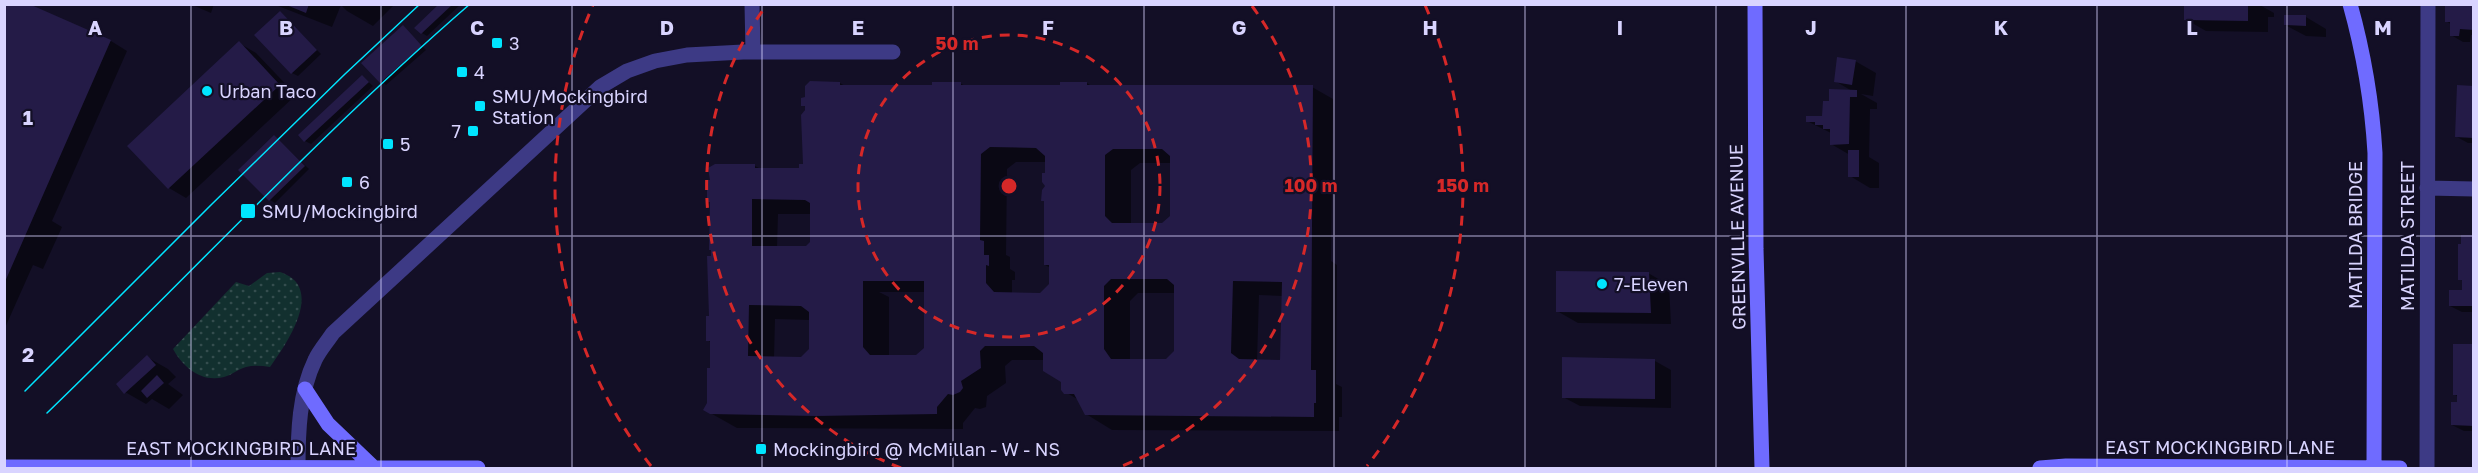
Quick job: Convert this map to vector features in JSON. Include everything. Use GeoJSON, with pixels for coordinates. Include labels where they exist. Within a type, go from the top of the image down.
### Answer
{"type":"FeatureCollection","features":[{"type":"Feature","properties":{"kind":"main road","name":"GREENVILLE AVENUE"},"geometry":{"type":"LineString","coordinates":[[1755,4],[1756,249],[1762,468]]}},
{"type":"Feature","properties":{"kind":"main road","name":"MATILDA BRIDGE"},"geometry":{"type":"LineString","coordinates":[[2350,4],[2367,71],[2375,153],[2374,468]]}},
{"type":"Feature","properties":{"kind":"main road"},"geometry":{"type":"LineString","coordinates":[[305,388],[328,424],[348,446],[373,467]]}},
{"type":"Feature","properties":{"kind":"main road","name":"EAST MOCKINGBIRD LANE"},"geometry":{"type":"LineString","coordinates":[[2040,468],[2066,466],[2400,468]]}},
{"type":"Feature","properties":{"kind":"main road","name":"EAST MOCKINGBIRD LANE"},"geometry":{"type":"LineString","coordinates":[[4,467],[478,468]]}},
{"type":"Feature","properties":{"kind":"street"},"geometry":{"type":"LineString","coordinates":[[752,4],[753,52]]}},
{"type":"Feature","properties":{"kind":"street","name":"MATILDA STREET"},"geometry":{"type":"LineString","coordinates":[[2427,468],[2428,4]]}},
{"type":"Feature","properties":{"kind":"street"},"geometry":{"type":"LineString","coordinates":[[297,467],[300,418],[305,388],[315,359],[333,333],[600,87],[627,71],[655,61],[687,55],[753,52],[893,52]]}},
{"type":"Feature","properties":{"kind":"street"},"geometry":{"type":"LineString","coordinates":[[2427,188],[2474,189]]}},
{"type":"Feature","properties":{"kind":"green space"},"geometry":{"type":"Polygon","coordinates":[[[280,272],[293,279],[300,290],[302,302],[293,330],[270,367],[246,367],[227,376],[208,378],[200,376],[182,362],[173,349],[236,282],[249,286],[267,273],[280,272]]]}},
{"type":"Feature","properties":{"kind":"building"},"geometry":{"type":"Polygon","coordinates":[[[4,4],[29,4],[111,40],[4,284],[4,4]]]}},
{"type":"Feature","properties":{"kind":"building"},"geometry":{"type":"Polygon","coordinates":[[[284,4],[309,4],[306,13],[284,4]]]}},
{"type":"Feature","properties":{"kind":"building"},"geometry":{"type":"Polygon","coordinates":[[[439,4],[453,4],[421,34],[414,28],[439,4]]]}},
{"type":"Feature","properties":{"kind":"building"},"geometry":{"type":"Polygon","coordinates":[[[2184,4],[2248,4],[2248,21],[2184,20],[2184,4]]]}},
{"type":"Feature","properties":{"kind":"building"},"geometry":{"type":"Polygon","coordinates":[[[2445,4],[2474,4],[2474,30],[2460,29],[2459,36],[2450,36],[2450,22],[2445,22],[2445,4]]]}},
{"type":"Feature","properties":{"kind":"building"},"geometry":{"type":"Polygon","coordinates":[[[280,11],[317,50],[291,74],[254,35],[280,11]]]}},
{"type":"Feature","properties":{"kind":"building"},"geometry":{"type":"Polygon","coordinates":[[[2284,15],[2306,15],[2306,26],[2284,25],[2284,15]]]}},
{"type":"Feature","properties":{"kind":"building"},"geometry":{"type":"Polygon","coordinates":[[[403,25],[422,46],[380,83],[361,63],[403,25]]]}},
{"type":"Feature","properties":{"kind":"building"},"geometry":{"type":"Polygon","coordinates":[[[239,41],[280,85],[168,189],[127,146],[239,41]]]}},
{"type":"Feature","properties":{"kind":"building"},"geometry":{"type":"Polygon","coordinates":[[[1837,57],[1856,60],[1852,85],[1834,82],[1837,57]]]}},
{"type":"Feature","properties":{"kind":"building"},"geometry":{"type":"Polygon","coordinates":[[[362,75],[369,82],[304,142],[298,135],[362,75]]]}},
{"type":"Feature","properties":{"kind":"building"},"geometry":{"type":"Polygon","coordinates":[[[810,81],[840,82],[840,85],[932,85],[932,82],[961,82],[961,85],[1060,85],[1060,82],[1087,82],[1087,85],[1313,85],[1311,370],[1316,370],[1314,417],[1085,415],[1074,394],[1064,394],[1061,390],[1061,382],[1043,371],[1043,353],[1034,346],[985,346],[980,351],[981,368],[961,381],[963,388],[960,392],[953,395],[948,394],[937,407],[937,414],[816,416],[710,414],[703,410],[707,403],[707,368],[710,368],[710,341],[706,341],[706,316],[709,316],[707,256],[711,256],[711,250],[709,250],[710,202],[707,202],[707,180],[710,180],[708,168],[715,164],[755,164],[755,168],[799,168],[799,164],[803,164],[801,115],[805,106],[801,106],[801,98],[805,97],[805,86],[810,81]],[[990,147],[981,154],[980,240],[984,241],[984,255],[989,255],[989,266],[986,265],[986,283],[994,292],[1040,293],[1049,284],[1049,265],[1044,265],[1044,201],[1041,201],[1042,190],[1045,186],[1042,182],[1042,173],[1045,173],[1045,156],[1036,148],[990,147]],[[1113,149],[1105,155],[1105,216],[1112,223],[1162,223],[1170,216],[1170,156],[1162,149],[1113,149]],[[752,199],[752,246],[806,246],[810,242],[810,203],[805,200],[752,199]],[[1111,279],[1104,286],[1104,349],[1111,359],[1166,359],[1174,351],[1174,285],[1167,279],[1111,279]],[[863,281],[863,347],[870,355],[916,355],[924,348],[924,281],[863,281]],[[1233,281],[1231,353],[1239,359],[1280,360],[1282,282],[1233,281]],[[749,305],[748,356],[801,357],[809,349],[809,312],[801,306],[749,305]]]}},
{"type":"Feature","properties":{"kind":"building"},"geometry":{"type":"Polygon","coordinates":[[[2457,85],[2474,86],[2474,138],[2455,137],[2457,85]]]}},
{"type":"Feature","properties":{"kind":"building"},"geometry":{"type":"Polygon","coordinates":[[[1829,89],[1857,90],[1857,97],[1850,97],[1849,144],[1830,145],[1830,129],[1823,129],[1823,125],[1815,125],[1815,122],[1806,122],[1806,116],[1822,116],[1823,101],[1829,101],[1829,89]]]}},
{"type":"Feature","properties":{"kind":"building"},"geometry":{"type":"Polygon","coordinates":[[[274,135],[305,166],[269,201],[238,170],[274,135]]]}},
{"type":"Feature","properties":{"kind":"building"},"geometry":{"type":"Polygon","coordinates":[[[1848,150],[1859,150],[1859,177],[1848,177],[1848,150]]]}},
{"type":"Feature","properties":{"kind":"building"},"geometry":{"type":"Polygon","coordinates":[[[2461,235],[2474,235],[2474,306],[2449,306],[2449,290],[2462,290],[2462,280],[2458,280],[2458,244],[2461,244],[2461,235]]]}},
{"type":"Feature","properties":{"kind":"building","name":"7-Eleven"},"geometry":{"type":"Polygon","coordinates":[[[1556,271],[1649,272],[1651,313],[1556,312],[1556,271]]]}},
{"type":"Feature","properties":{"kind":"building"},"geometry":{"type":"Polygon","coordinates":[[[2453,344],[2474,344],[2474,426],[2451,425],[2451,402],[2457,402],[2457,395],[2453,395],[2453,344]]]}},
{"type":"Feature","properties":{"kind":"building"},"geometry":{"type":"Polygon","coordinates":[[[147,355],[156,365],[124,394],[116,384],[147,355]]]}},
{"type":"Feature","properties":{"kind":"building"},"geometry":{"type":"Polygon","coordinates":[[[1562,357],[1655,359],[1655,399],[1562,398],[1562,357]]]}},
{"type":"Feature","properties":{"kind":"building"},"geometry":{"type":"Polygon","coordinates":[[[157,375],[164,383],[147,398],[141,391],[157,375]]]}},
{"type":"Feature","properties":{"kind":"tram line"},"geometry":{"type":"LineString","coordinates":[[25,391],[212,204],[420,4]]}},
{"type":"Feature","properties":{"kind":"tram line"},"geometry":{"type":"LineString","coordinates":[[47,413],[308,154],[470,4]]}},
{"type":"Feature","properties":{"kind":"place","name":"3"},"geometry":{"type":"Point","coordinates":[497,43]}},
{"type":"Feature","properties":{"kind":"place","name":"4"},"geometry":{"type":"Point","coordinates":[462,72]}},
{"type":"Feature","properties":{"kind":"place","name":"Urban Taco"},"geometry":{"type":"Point","coordinates":[207,91]}},
{"type":"Feature","properties":{"kind":"place","name":"SMU/Mockingbird Station"},"geometry":{"type":"Point","coordinates":[480,106]}},
{"type":"Feature","properties":{"kind":"place","name":"7"},"geometry":{"type":"Point","coordinates":[473,131]}},
{"type":"Feature","properties":{"kind":"place","name":"5"},"geometry":{"type":"Point","coordinates":[388,144]}},
{"type":"Feature","properties":{"kind":"place","name":"6"},"geometry":{"type":"Point","coordinates":[347,182]}},
{"type":"Feature","properties":{"kind":"place","name":"SMU/Mockingbird"},"geometry":{"type":"Point","coordinates":[248,211]}},
{"type":"Feature","properties":{"kind":"place","name":"7-Eleven"},"geometry":{"type":"Point","coordinates":[1602,284]}},
{"type":"Feature","properties":{"kind":"place","name":"Mockingbird @ McMillan - W - NS"},"geometry":{"type":"Point","coordinates":[761,449]}}]}
